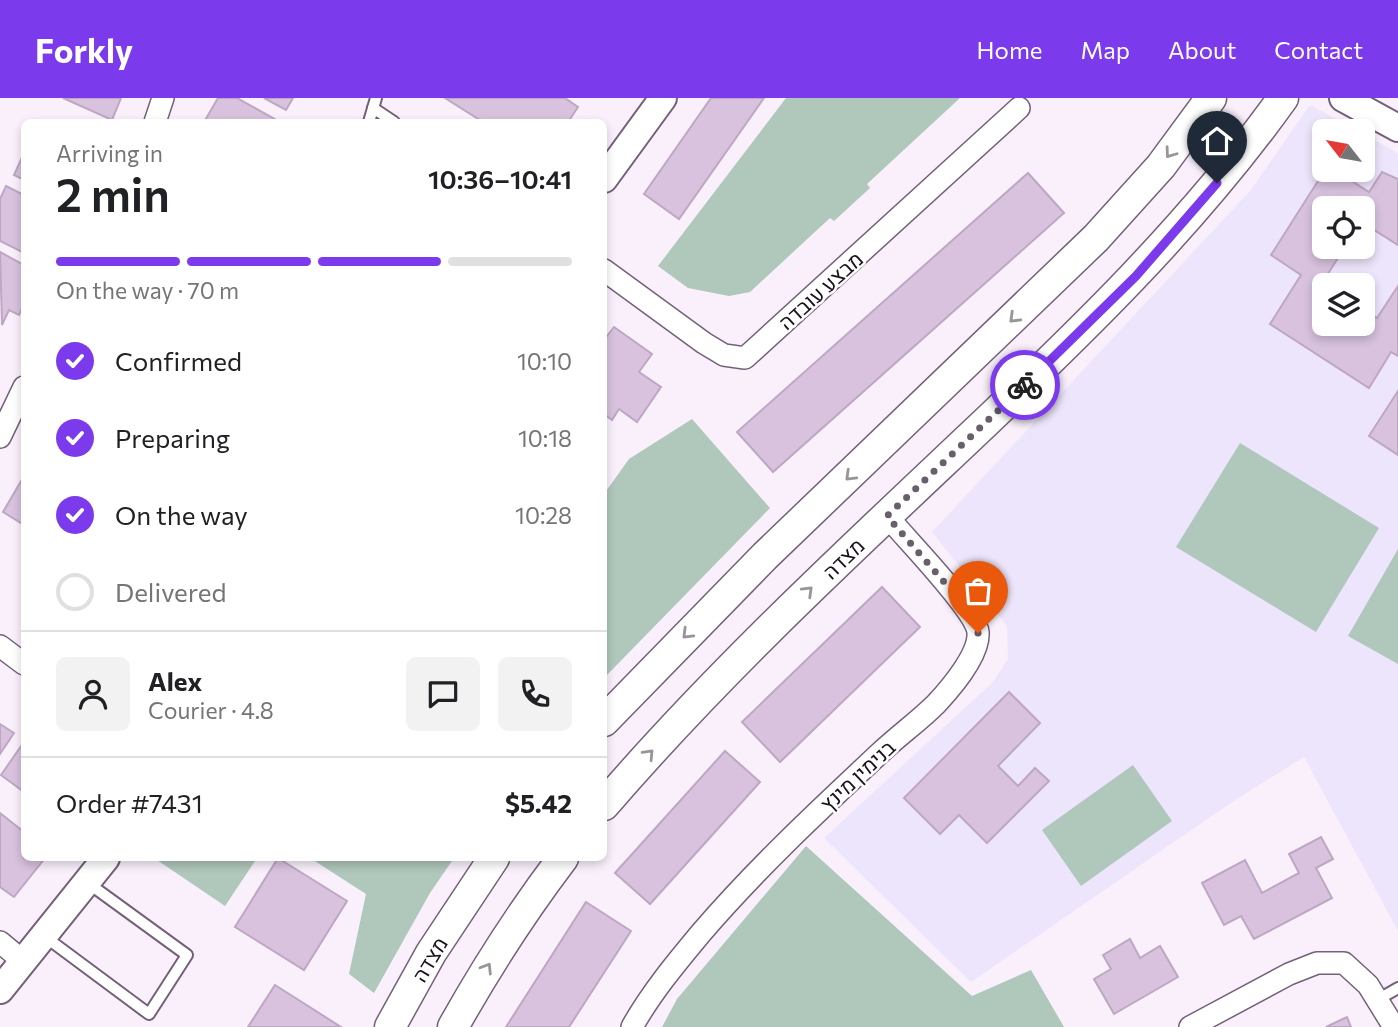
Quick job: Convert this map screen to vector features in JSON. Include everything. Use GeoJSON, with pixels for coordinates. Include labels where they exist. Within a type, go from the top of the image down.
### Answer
{"type":"FeatureCollection","features":[{"type":"Feature","properties":{"kind":"main road"},"geometry":{"type":"LineString","coordinates":[[607,718],[765,556],[1096,238],[1161,166],[1211,98]]}},
{"type":"Feature","properties":{"kind":"main road","name":"מצדה"},"geometry":{"type":"LineString","coordinates":[[607,802],[721,677],[1136,276],[1247,148],[1283,98]]}},
{"type":"Feature","properties":{"kind":"main road","name":"מצדה"},"geometry":{"type":"LineString","coordinates":[[390,1027],[431,953],[492,861]]}},
{"type":"Feature","properties":{"kind":"main road"},"geometry":{"type":"LineString","coordinates":[[453,1027],[523,911],[561,861]]}},
{"type":"Feature","properties":{"kind":"street"},"geometry":{"type":"LineString","coordinates":[[156,119],[163,98]]}},
{"type":"Feature","properties":{"kind":"street"},"geometry":{"type":"LineString","coordinates":[[607,175],[663,98]]}},
{"type":"Feature","properties":{"kind":"street"},"geometry":{"type":"LineString","coordinates":[[1343,98],[1398,128]]}},
{"type":"Feature","properties":{"kind":"street","name":"מבצע עובדה"},"geometry":{"type":"LineString","coordinates":[[607,272],[704,343],[724,355],[745,358],[1019,108]]}},
{"type":"Feature","properties":{"kind":"street"},"geometry":{"type":"LineString","coordinates":[[0,437],[21,393]]}},
{"type":"Feature","properties":{"kind":"street","name":"בנימין מינץ"},"geometry":{"type":"LineString","coordinates":[[632,1027],[685,952],[733,896],[793,835],[936,704],[960,675],[973,653],[978,633],[970,612],[887,516]]}},
{"type":"Feature","properties":{"kind":"street"},"geometry":{"type":"LineString","coordinates":[[0,646],[21,662]]}},
{"type":"Feature","properties":{"kind":"street"},"geometry":{"type":"LineString","coordinates":[[0,990],[104,861]]}},
{"type":"Feature","properties":{"kind":"street"},"geometry":{"type":"LineString","coordinates":[[0,942],[23,962]]}},
{"type":"Feature","properties":{"kind":"street"},"geometry":{"type":"LineString","coordinates":[[1191,1027],[1289,974],[1317,963],[1344,963],[1368,985],[1394,1027]]}},
{"type":"Feature","properties":{"kind":"lane"},"geometry":{"type":"LineString","coordinates":[[375,103],[391,119]]}},
{"type":"Feature","properties":{"kind":"lane"},"geometry":{"type":"LineString","coordinates":[[44,936],[149,1014],[187,955],[88,883]]}},
{"type":"Feature","properties":{"kind":"lane"},"geometry":{"type":"LineString","coordinates":[[1377,1000],[1398,988]]}},
{"type":"Feature","properties":{"kind":"shaded area"},"geometry":{"type":"Polygon","coordinates":[[[1310,105],[1336,119],[1312,119],[1312,182],[1376,182],[1376,141],[1398,153],[1398,931],[1304,757],[1235,800],[971,982],[824,838],[993,682],[1008,659],[1007,626],[932,532],[1250,191],[1310,105]]]}},
{"type":"Feature","properties":{"kind":"green space"},"geometry":{"type":"Polygon","coordinates":[[[786,98],[960,98],[867,184],[870,188],[834,221],[830,218],[750,292],[729,296],[688,288],[658,266],[786,98]]]}},
{"type":"Feature","properties":{"kind":"green space"},"geometry":{"type":"Polygon","coordinates":[[[692,419],[770,508],[607,675],[607,490],[629,459],[692,419]]]}},
{"type":"Feature","properties":{"kind":"green space"},"geometry":{"type":"Polygon","coordinates":[[[1240,443],[1379,528],[1316,632],[1176,547],[1240,443]]]}},
{"type":"Feature","properties":{"kind":"green space"},"geometry":{"type":"Polygon","coordinates":[[[1398,549],[1398,664],[1348,636],[1398,549]]]}},
{"type":"Feature","properties":{"kind":"green space"},"geometry":{"type":"Polygon","coordinates":[[[1133,765],[1172,821],[1081,886],[1042,830],[1133,765]]]}},
{"type":"Feature","properties":{"kind":"green space"},"geometry":{"type":"Polygon","coordinates":[[[806,846],[972,996],[1031,970],[1064,1027],[662,1027],[677,999],[806,846]]]}},
{"type":"Feature","properties":{"kind":"green space"},"geometry":{"type":"Polygon","coordinates":[[[158,861],[255,861],[225,906],[158,861]]]}},
{"type":"Feature","properties":{"kind":"green space"},"geometry":{"type":"Polygon","coordinates":[[[315,861],[452,861],[430,893],[374,993],[349,974],[366,894],[315,861]]]}},
{"type":"Feature","properties":{"kind":"building"},"geometry":{"type":"Polygon","coordinates":[[[63,98],[121,98],[112,119],[63,98]]]}},
{"type":"Feature","properties":{"kind":"building"},"geometry":{"type":"Polygon","coordinates":[[[218,98],[237,98],[275,119],[206,119],[218,98]]]}},
{"type":"Feature","properties":{"kind":"building"},"geometry":{"type":"Polygon","coordinates":[[[264,98],[293,98],[286,110],[264,98]]]}},
{"type":"Feature","properties":{"kind":"building"},"geometry":{"type":"Polygon","coordinates":[[[445,98],[565,98],[578,107],[570,119],[478,119],[445,98]]]}},
{"type":"Feature","properties":{"kind":"building"},"geometry":{"type":"Polygon","coordinates":[[[711,98],[764,98],[679,219],[644,194],[711,98]]]}},
{"type":"Feature","properties":{"kind":"building"},"geometry":{"type":"Polygon","coordinates":[[[21,160],[21,178],[14,175],[21,160]]]}},
{"type":"Feature","properties":{"kind":"building"},"geometry":{"type":"Polygon","coordinates":[[[1382,172],[1398,179],[1398,245],[1375,231],[1375,196],[1312,196],[1312,259],[1337,259],[1328,273],[1312,273],[1312,336],[1375,336],[1375,317],[1377,318],[1398,286],[1398,356],[1391,352],[1369,388],[1270,324],[1301,275],[1271,255],[1317,182],[1354,182],[1369,192],[1382,172]]]}},
{"type":"Feature","properties":{"kind":"building"},"geometry":{"type":"Polygon","coordinates":[[[1028,173],[1064,213],[773,472],[737,432],[1028,173]]]}},
{"type":"Feature","properties":{"kind":"building"},"geometry":{"type":"Polygon","coordinates":[[[6,186],[21,194],[21,252],[0,241],[0,199],[6,186]]]}},
{"type":"Feature","properties":{"kind":"building"},"geometry":{"type":"Polygon","coordinates":[[[0,252],[21,263],[21,311],[19,315],[9,310],[2,325],[0,252]]]}},
{"type":"Feature","properties":{"kind":"building"},"geometry":{"type":"Polygon","coordinates":[[[614,327],[652,354],[639,372],[661,387],[637,422],[619,409],[612,420],[607,416],[607,336],[614,327]]]}},
{"type":"Feature","properties":{"kind":"building"},"geometry":{"type":"Polygon","coordinates":[[[1398,391],[1398,455],[1369,436],[1398,391]]]}},
{"type":"Feature","properties":{"kind":"building"},"geometry":{"type":"Polygon","coordinates":[[[21,481],[21,523],[3,512],[21,481]]]}},
{"type":"Feature","properties":{"kind":"building"},"geometry":{"type":"Polygon","coordinates":[[[882,587],[920,627],[780,762],[742,722],[882,587]]]}},
{"type":"Feature","properties":{"kind":"building"},"geometry":{"type":"Polygon","coordinates":[[[1009,692],[1040,723],[998,766],[1018,786],[1035,768],[1049,781],[987,843],[959,815],[940,834],[904,798],[1009,692]]]}},
{"type":"Feature","properties":{"kind":"building"},"geometry":{"type":"Polygon","coordinates":[[[0,724],[14,733],[0,754],[0,724]]]}},
{"type":"Feature","properties":{"kind":"building"},"geometry":{"type":"Polygon","coordinates":[[[21,746],[21,790],[1,775],[21,746]]]}},
{"type":"Feature","properties":{"kind":"building"},"geometry":{"type":"Polygon","coordinates":[[[725,751],[760,782],[650,904],[615,873],[725,751]]]}},
{"type":"Feature","properties":{"kind":"building"},"geometry":{"type":"Polygon","coordinates":[[[0,813],[21,830],[21,861],[43,861],[14,897],[0,887],[0,813]]]}},
{"type":"Feature","properties":{"kind":"building"},"geometry":{"type":"Polygon","coordinates":[[[1321,837],[1333,859],[1316,868],[1332,898],[1254,939],[1241,916],[1224,925],[1202,883],[1245,860],[1262,893],[1299,873],[1289,854],[1321,837]]]}},
{"type":"Feature","properties":{"kind":"building"},"geometry":{"type":"Polygon","coordinates":[[[276,861],[283,861],[347,901],[304,970],[235,927],[276,861]]]}},
{"type":"Feature","properties":{"kind":"building"},"geometry":{"type":"Polygon","coordinates":[[[586,902],[631,931],[569,1027],[506,1027],[586,902]]]}},
{"type":"Feature","properties":{"kind":"building"},"geometry":{"type":"Polygon","coordinates":[[[1130,939],[1140,958],[1160,946],[1178,977],[1114,1014],[1094,979],[1111,969],[1103,955],[1130,939]]]}},
{"type":"Feature","properties":{"kind":"building"},"geometry":{"type":"Polygon","coordinates":[[[275,985],[341,1027],[248,1027],[275,985]]]}},
{"type":"Feature","properties":{"kind":"building"},"geometry":{"type":"Polygon","coordinates":[[[1347,1017],[1351,1027],[1326,1027],[1347,1017]]]}},
{"type":"Feature","properties":{"kind":"way so far"},"geometry":{"type":"LineString","coordinates":[[978,633],[970,612],[887,516],[1025,385]]}},
{"type":"Feature","properties":{"kind":"route"},"geometry":{"type":"LineString","coordinates":[[1025,385],[1136,276],[1217,183]]}}]}
